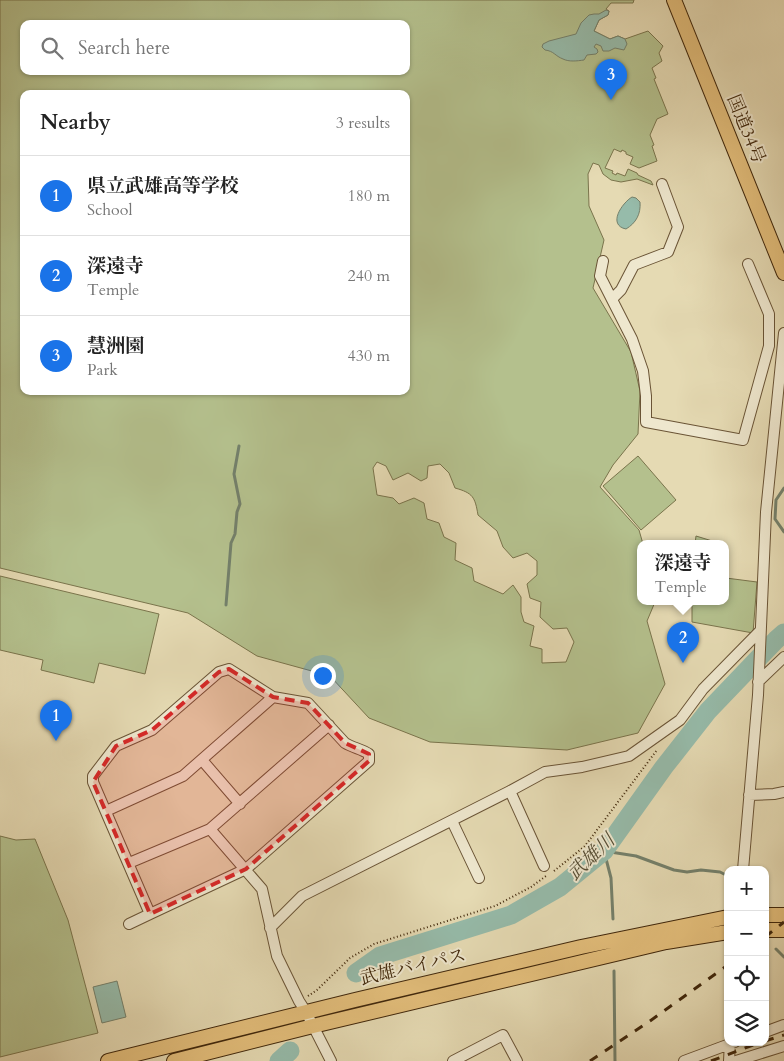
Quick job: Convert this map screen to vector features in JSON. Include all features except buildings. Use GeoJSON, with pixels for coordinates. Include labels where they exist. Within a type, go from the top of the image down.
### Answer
{"type":"FeatureCollection","features":[{"type":"Feature","properties":{"kind":"highway","name":"国道34号"},"geometry":{"type":"LineString","coordinates":[[674,0],[784,273]]}},
{"type":"Feature","properties":{"kind":"highway"},"geometry":{"type":"LineString","coordinates":[[769,915],[784,914]]}},
{"type":"Feature","properties":{"kind":"highway","name":"武雄バイパス"},"geometry":{"type":"LineString","coordinates":[[108,1061],[302,1007],[571,949],[724,919]]}},
{"type":"Feature","properties":{"kind":"highway"},"geometry":{"type":"LineString","coordinates":[[769,930],[784,930]]}},
{"type":"Feature","properties":{"kind":"highway","name":"武雄バイパス"},"geometry":{"type":"LineString","coordinates":[[174,1061],[666,942],[724,933]]}},
{"type":"Feature","properties":{"kind":"street"},"geometry":{"type":"LineString","coordinates":[[612,299],[621,290],[634,264],[668,252],[678,227],[662,184]]}},
{"type":"Feature","properties":{"kind":"street"},"geometry":{"type":"LineString","coordinates":[[604,261],[600,276],[632,339],[643,371],[646,396],[646,422],[743,440],[769,346],[769,314],[748,264]]}},
{"type":"Feature","properties":{"kind":"street"},"geometry":{"type":"LineString","coordinates":[[743,866],[758,682],[766,512],[784,334]]}},
{"type":"Feature","properties":{"kind":"street"},"geometry":{"type":"LineString","coordinates":[[270,928],[302,896],[545,772],[582,767],[629,756],[680,720],[702,689],[760,635]]}},
{"type":"Feature","properties":{"kind":"street"},"geometry":{"type":"LineString","coordinates":[[758,682],[784,657]]}},
{"type":"Feature","properties":{"kind":"street"},"geometry":{"type":"LineString","coordinates":[[129,924],[246,870],[369,761],[369,754],[345,744],[308,703],[274,697],[229,669],[219,672],[152,730],[116,746],[93,776],[93,782],[150,914]]}},
{"type":"Feature","properties":{"kind":"street"},"geometry":{"type":"LineString","coordinates":[[106,811],[183,776],[274,697]]}},
{"type":"Feature","properties":{"kind":"street"},"geometry":{"type":"LineString","coordinates":[[129,864],[210,829],[329,726]]}},
{"type":"Feature","properties":{"kind":"street"},"geometry":{"type":"LineString","coordinates":[[202,760],[240,804]]}},
{"type":"Feature","properties":{"kind":"street"},"geometry":{"type":"LineString","coordinates":[[510,791],[545,871]]}},
{"type":"Feature","properties":{"kind":"street"},"geometry":{"type":"LineString","coordinates":[[749,795],[784,792]]}},
{"type":"Feature","properties":{"kind":"street"},"geometry":{"type":"LineString","coordinates":[[452,820],[479,878]]}},
{"type":"Feature","properties":{"kind":"street"},"geometry":{"type":"LineString","coordinates":[[210,829],[262,889],[277,956],[331,1061]]}},
{"type":"Feature","properties":{"kind":"street"},"geometry":{"type":"LineString","coordinates":[[769,1031],[784,1026]]}},
{"type":"Feature","properties":{"kind":"street"},"geometry":{"type":"LineString","coordinates":[[454,1061],[465,1058],[503,1036],[516,1061]]}},
{"type":"Feature","properties":{"kind":"street"},"geometry":{"type":"LineString","coordinates":[[684,1061],[724,1046]]}},
{"type":"Feature","properties":{"kind":"street"},"geometry":{"type":"LineString","coordinates":[[729,1061],[732,1046]]}},
{"type":"Feature","properties":{"kind":"street"},"geometry":{"type":"LineString","coordinates":[[736,1061],[784,1046]]}},
{"type":"Feature","properties":{"kind":"path"},"geometry":{"type":"LineString","coordinates":[[555,870],[585,846],[658,748]]}},
{"type":"Feature","properties":{"kind":"path"},"geometry":{"type":"LineString","coordinates":[[302,1007],[350,958],[374,944],[495,906],[531,887],[545,871]]}},
{"type":"Feature","properties":{"kind":"highlighted area"},"geometry":{"type":"Polygon","coordinates":[[[229,669],[273,697],[308,703],[345,743],[369,754],[369,761],[246,869],[150,914],[93,782],[116,746],[152,730],[219,672],[229,669]]]}},
{"type":"Feature","properties":{"kind":"shaded area"},"geometry":{"type":"Polygon","coordinates":[[[0,0],[634,0],[633,3],[611,3],[606,9],[609,11],[608,15],[599,20],[594,31],[610,39],[618,36],[625,39],[648,31],[663,46],[659,53],[662,61],[652,68],[656,78],[654,79],[668,114],[657,119],[650,135],[657,161],[639,168],[630,164],[633,157],[622,150],[621,152],[614,149],[605,168],[613,171],[612,173],[616,175],[617,173],[625,176],[628,169],[651,181],[653,185],[637,179],[621,182],[611,180],[603,174],[599,165],[593,163],[588,174],[589,206],[604,240],[593,288],[631,352],[640,391],[638,434],[613,465],[600,487],[639,530],[642,540],[637,540],[637,605],[654,605],[647,621],[665,684],[638,733],[567,750],[430,742],[369,718],[330,676],[257,656],[188,613],[0,568],[0,0]],[[377,462],[373,468],[377,495],[393,498],[399,504],[414,498],[424,503],[427,519],[439,523],[444,537],[456,543],[455,560],[472,568],[474,581],[503,594],[513,585],[521,597],[521,612],[524,622],[534,626],[530,646],[542,649],[542,663],[566,662],[574,642],[567,628],[553,629],[540,617],[541,602],[530,598],[527,584],[537,575],[537,561],[527,553],[513,558],[503,547],[497,531],[478,515],[476,504],[472,497],[466,492],[455,488],[449,473],[440,464],[428,466],[427,478],[421,481],[408,473],[393,480],[386,466],[377,462]]]}},
{"type":"Feature","properties":{"kind":"shaded area"},"geometry":{"type":"Polygon","coordinates":[[[606,10],[609,11],[608,15],[599,20],[594,31],[610,39],[618,36],[625,39],[627,44],[624,50],[615,48],[603,51],[601,46],[596,44],[594,47],[598,52],[596,54],[587,55],[584,60],[573,61],[560,58],[542,47],[543,44],[549,41],[576,34],[581,23],[589,15],[599,14],[606,10]]]}},
{"type":"Feature","properties":{"kind":"shaded area"},"geometry":{"type":"Polygon","coordinates":[[[632,197],[640,202],[640,210],[633,224],[626,229],[620,227],[617,219],[624,204],[632,197]]]}},
{"type":"Feature","properties":{"kind":"shaded area"},"geometry":{"type":"Polygon","coordinates":[[[638,456],[676,500],[641,530],[603,486],[638,456]]]}},
{"type":"Feature","properties":{"kind":"shaded area"},"geometry":{"type":"Polygon","coordinates":[[[696,536],[709,540],[696,540],[696,536]]]}},
{"type":"Feature","properties":{"kind":"shaded area"},"geometry":{"type":"Polygon","coordinates":[[[0,576],[159,614],[145,674],[99,663],[94,683],[41,670],[43,660],[0,650],[0,576]]]}},
{"type":"Feature","properties":{"kind":"shaded area"},"geometry":{"type":"Polygon","coordinates":[[[729,578],[757,582],[753,633],[692,622],[692,605],[729,605],[729,578]]]}},
{"type":"Feature","properties":{"kind":"shaded area"},"geometry":{"type":"Polygon","coordinates":[[[0,836],[16,840],[35,839],[68,920],[98,1033],[0,1057],[0,836]]]}},
{"type":"Feature","properties":{"kind":"shaded area"},"geometry":{"type":"Polygon","coordinates":[[[117,981],[126,1017],[102,1023],[93,987],[117,981]]]}},
{"type":"Feature","properties":{"kind":"waterway"},"geometry":{"type":"LineString","coordinates":[[226,605],[231,543],[235,534],[237,512],[240,504],[234,474],[239,446]]}},
{"type":"Feature","properties":{"kind":"waterway"},"geometry":{"type":"LineString","coordinates":[[784,488],[776,500],[775,519],[784,532]]}},
{"type":"Feature","properties":{"kind":"waterway","name":"武雄川"},"geometry":{"type":"LineString","coordinates":[[356,973],[380,956],[511,915],[560,887],[604,851],[664,767],[708,711],[784,633]]}},
{"type":"Feature","properties":{"kind":"waterway"},"geometry":{"type":"LineString","coordinates":[[613,919],[611,878],[604,851],[636,856],[674,870],[687,872],[701,870],[724,874]]}},
{"type":"Feature","properties":{"kind":"waterway"},"geometry":{"type":"LineString","coordinates":[[776,949],[784,957]]}},
{"type":"Feature","properties":{"kind":"waterway"},"geometry":{"type":"LineString","coordinates":[[614,971],[615,1061]]}},
{"type":"Feature","properties":{"kind":"waterway","name":"武雄川"},"geometry":{"type":"LineString","coordinates":[[279,1061],[290,1051]]}},
{"type":"Feature","properties":{"kind":"railway"},"geometry":{"type":"LineString","coordinates":[[769,934],[784,922]]}},
{"type":"Feature","properties":{"kind":"railway"},"geometry":{"type":"LineString","coordinates":[[590,1061],[724,968]]}},
{"type":"Feature","properties":{"kind":"railway"},"geometry":{"type":"LineString","coordinates":[[769,1040],[784,1035]]}},
{"type":"Feature","properties":{"kind":"railway"},"geometry":{"type":"LineString","coordinates":[[711,1061],[750,1046]]}},
{"type":"Feature","properties":{"kind":"place","name":"慧洲園"},"geometry":{"type":"Point","coordinates":[611,100]}},
{"type":"Feature","properties":{"kind":"place","name":"深遠寺"},"geometry":{"type":"Point","coordinates":[683,663]}},
{"type":"Feature","properties":{"kind":"place","name":"県立武雄高等学校"},"geometry":{"type":"Point","coordinates":[56,741]}}]}
